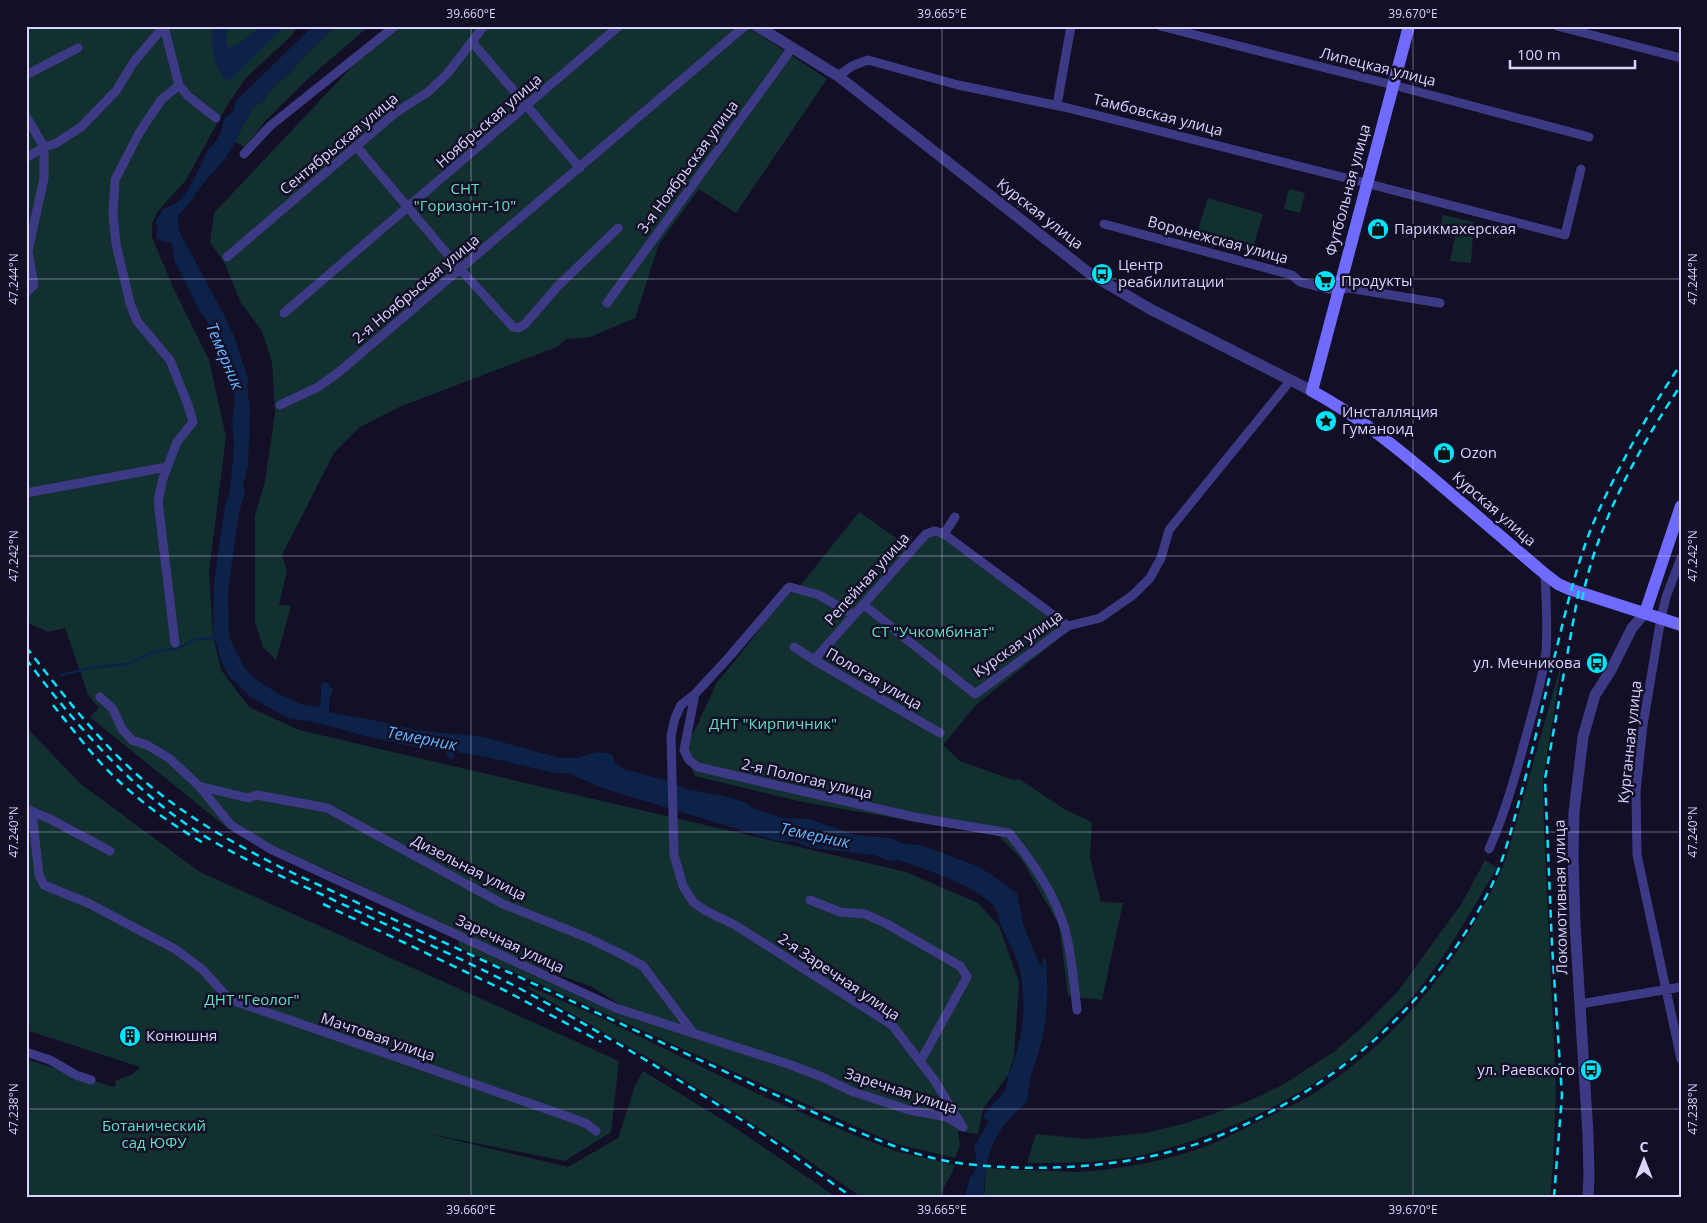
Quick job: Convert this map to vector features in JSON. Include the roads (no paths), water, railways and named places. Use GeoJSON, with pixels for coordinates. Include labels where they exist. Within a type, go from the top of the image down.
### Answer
{"type":"FeatureCollection","features":[{"type":"Feature","properties":{"kind":"main road","name":"Футбольная улица"},"geometry":{"type":"LineString","coordinates":[[1312,391],[1409,26]]}},
{"type":"Feature","properties":{"kind":"main road","name":"Курская улица"},"geometry":{"type":"LineString","coordinates":[[1312,391],[1340,406],[1397,449],[1558,584],[1681,625]]}},
{"type":"Feature","properties":{"kind":"main road"},"geometry":{"type":"LineString","coordinates":[[1645,613],[1681,506]]}},
{"type":"Feature","properties":{"kind":"street"},"geometry":{"type":"LineString","coordinates":[[164,26],[179,85],[188,96],[216,118]]}},
{"type":"Feature","properties":{"kind":"street"},"geometry":{"type":"LineString","coordinates":[[26,158],[44,147],[55,144],[81,127],[116,91],[133,63],[164,26]]}},
{"type":"Feature","properties":{"kind":"street"},"geometry":{"type":"LineString","coordinates":[[244,154],[270,126],[395,26]]}},
{"type":"Feature","properties":{"kind":"street","name":"Сентябрьская улица"},"geometry":{"type":"LineString","coordinates":[[227,257],[395,113],[428,92],[447,74],[484,26]]}},
{"type":"Feature","properties":{"kind":"street","name":"Ноябрьская улица"},"geometry":{"type":"LineString","coordinates":[[284,314],[619,26]]}},
{"type":"Feature","properties":{"kind":"street","name":"2-я Ноябрьская улица"},"geometry":{"type":"LineString","coordinates":[[280,405],[318,388],[339,372],[745,26]]}},
{"type":"Feature","properties":{"kind":"street"},"geometry":{"type":"LineString","coordinates":[[757,26],[838,76]]}},
{"type":"Feature","properties":{"kind":"street"},"geometry":{"type":"LineString","coordinates":[[1057,105],[1071,26]]}},
{"type":"Feature","properties":{"kind":"street","name":"Липецкая улица"},"geometry":{"type":"LineString","coordinates":[[1160,26],[1589,137]]}},
{"type":"Feature","properties":{"kind":"street"},"geometry":{"type":"LineString","coordinates":[[1557,26],[1681,58]]}},
{"type":"Feature","properties":{"kind":"street"},"geometry":{"type":"LineString","coordinates":[[472,42],[580,168]]}},
{"type":"Feature","properties":{"kind":"street"},"geometry":{"type":"LineString","coordinates":[[26,75],[78,48]]}},
{"type":"Feature","properties":{"kind":"street","name":"3-я Ноябрьская улица"},"geometry":{"type":"LineString","coordinates":[[607,303],[792,48]]}},
{"type":"Feature","properties":{"kind":"street","name":"Тамбовская улица"},"geometry":{"type":"LineString","coordinates":[[838,76],[852,66],[868,60],[958,85],[1057,105],[1565,235],[1581,169]]}},
{"type":"Feature","properties":{"kind":"street","name":"Курская улица"},"geometry":{"type":"LineString","coordinates":[[838,76],[1089,273],[1150,309],[1312,391]]}},
{"type":"Feature","properties":{"kind":"street"},"geometry":{"type":"LineString","coordinates":[[175,644],[158,501],[163,478],[177,442],[192,422],[188,405],[170,360],[137,320],[130,303],[116,244],[114,214],[115,180],[119,172],[139,133],[161,100],[179,85]]}},
{"type":"Feature","properties":{"kind":"street"},"geometry":{"type":"LineString","coordinates":[[26,116],[44,147],[44,178],[28,251],[34,285],[26,292]]}},
{"type":"Feature","properties":{"kind":"street"},"geometry":{"type":"LineString","coordinates":[[356,146],[460,269],[513,327],[518,328],[525,324],[558,286],[618,228]]}},
{"type":"Feature","properties":{"kind":"street","name":"Воронежская улица"},"geometry":{"type":"LineString","coordinates":[[1104,224],[1292,275],[1300,282],[1338,291],[1348,288],[1440,303]]}},
{"type":"Feature","properties":{"kind":"street","name":"Курская улица"},"geometry":{"type":"LineString","coordinates":[[864,605],[975,694],[1068,626],[1100,618],[1133,595],[1150,578],[1161,558],[1169,530],[1290,381]]}},
{"type":"Feature","properties":{"kind":"street"},"geometry":{"type":"LineString","coordinates":[[26,494],[167,467]]}},
{"type":"Feature","properties":{"kind":"street"},"geometry":{"type":"LineString","coordinates":[[955,517],[944,534],[1068,626]]}},
{"type":"Feature","properties":{"kind":"street","name":"Репейная улица"},"geometry":{"type":"LineString","coordinates":[[814,660],[926,534],[935,531],[944,534]]}},
{"type":"Feature","properties":{"kind":"street","name":"Курганная улица"},"geometry":{"type":"LineString","coordinates":[[1681,558],[1660,618],[1643,725],[1636,800],[1637,855],[1681,1059]]}},
{"type":"Feature","properties":{"kind":"street"},"geometry":{"type":"LineString","coordinates":[[1490,849],[1500,826],[1517,768],[1536,701],[1546,652],[1545,574]]}},
{"type":"Feature","properties":{"kind":"street"},"geometry":{"type":"LineString","coordinates":[[695,694],[790,587],[819,595],[854,615]]}},
{"type":"Feature","properties":{"kind":"street","name":"Локомотивная улица"},"geometry":{"type":"LineString","coordinates":[[1588,1197],[1588,1150],[1575,924],[1574,812],[1583,737],[1595,695],[1611,670],[1632,628],[1645,613]]}},
{"type":"Feature","properties":{"kind":"street","name":"Пологая улица"},"geometry":{"type":"LineString","coordinates":[[794,647],[940,733]]}},
{"type":"Feature","properties":{"kind":"street","name":"2-я Заречная улица"},"geometry":{"type":"LineString","coordinates":[[695,694],[681,705],[675,718],[671,736],[674,855],[677,871],[683,886],[693,902],[706,911],[735,925],[892,1025],[935,1081],[963,1127]]}},
{"type":"Feature","properties":{"kind":"street","name":"2-я Пологая улица"},"geometry":{"type":"LineString","coordinates":[[695,694],[684,750],[689,760],[698,767],[914,818],[1009,833],[1032,863],[1052,895],[1066,932],[1077,1010]]}},
{"type":"Feature","properties":{"kind":"street","name":"Заречная улица"},"geometry":{"type":"LineString","coordinates":[[100,697],[113,709],[122,729],[132,740],[147,745],[169,758],[199,786],[231,825],[272,850],[616,1008],[791,1065],[822,1077],[851,1092],[909,1110],[947,1118],[963,1127]]}},
{"type":"Feature","properties":{"kind":"street","name":"Дизельная улица"},"geometry":{"type":"LineString","coordinates":[[199,786],[248,798],[257,795],[327,808],[503,904],[586,936],[643,966],[694,1034]]}},
{"type":"Feature","properties":{"kind":"street"},"geometry":{"type":"LineString","coordinates":[[29,810],[110,851]]}},
{"type":"Feature","properties":{"kind":"street","name":"Мачтовая улица"},"geometry":{"type":"LineString","coordinates":[[29,810],[39,875],[44,885],[88,903],[175,949],[202,969],[229,999],[572,1118],[587,1124],[596,1131]]}},
{"type":"Feature","properties":{"kind":"street"},"geometry":{"type":"LineString","coordinates":[[810,900],[840,912],[865,914],[887,924],[960,966],[967,977],[920,1062]]}},
{"type":"Feature","properties":{"kind":"street"},"geometry":{"type":"LineString","coordinates":[[1580,1004],[1681,987]]}},
{"type":"Feature","properties":{"kind":"street"},"geometry":{"type":"LineString","coordinates":[[26,1052],[50,1060],[76,1075],[91,1080]]}},
{"type":"Feature","properties":{"kind":"water"},"geometry":{"type":"Polygon","coordinates":[[[214,26],[229,26],[226,38],[227,45],[230,48],[240,43],[260,27],[285,26],[232,78],[226,80],[215,62],[212,40],[214,26]]]}},
{"type":"Feature","properties":{"kind":"water","name":"Темерник"},"geometry":{"type":"Polygon","coordinates":[[[313,26],[338,26],[298,62],[295,68],[271,90],[264,101],[254,106],[238,138],[224,160],[178,216],[179,231],[234,336],[249,382],[247,385],[250,409],[248,467],[243,484],[245,493],[239,512],[228,591],[229,637],[244,667],[253,677],[280,695],[301,704],[319,707],[321,685],[323,682],[328,683],[333,690],[329,699],[329,712],[416,730],[484,737],[560,758],[577,758],[597,752],[612,754],[614,762],[623,769],[666,780],[687,789],[733,798],[748,804],[752,808],[783,818],[809,819],[855,835],[890,838],[904,844],[920,845],[980,867],[1017,893],[1023,924],[1040,966],[1042,965],[1043,958],[1046,959],[1045,1020],[1042,1040],[1031,1077],[1028,1101],[999,1132],[989,1154],[984,1197],[964,1197],[971,1175],[974,1174],[977,1161],[974,1147],[989,1121],[983,1118],[1007,1086],[1008,1075],[1014,1060],[1021,1031],[1023,1001],[1020,971],[1016,958],[1001,926],[996,910],[981,895],[946,877],[898,860],[889,861],[874,855],[811,848],[796,842],[777,841],[602,788],[568,773],[554,773],[491,758],[455,752],[452,760],[445,751],[415,747],[314,722],[288,718],[252,698],[228,675],[213,636],[214,582],[225,506],[230,491],[234,439],[232,423],[235,402],[234,390],[217,354],[221,350],[217,350],[207,321],[200,312],[174,260],[172,243],[162,241],[156,237],[158,225],[155,223],[163,209],[172,206],[179,200],[191,185],[208,150],[219,136],[225,117],[233,112],[236,101],[313,26]]]}},
{"type":"Feature","properties":{"kind":"waterway"},"geometry":{"type":"LineString","coordinates":[[61,675],[94,667],[128,664],[154,652],[179,648],[196,639],[216,638]]}},
{"type":"Feature","properties":{"kind":"railway"},"geometry":{"type":"LineString","coordinates":[[26,647],[88,724],[140,777],[173,804],[203,824],[234,843],[282,868],[839,1124],[917,1154],[949,1162],[997,1167],[1061,1167],[1125,1161],[1187,1147],[1216,1137],[1260,1117],[1302,1094],[1341,1067],[1377,1038],[1441,968],[1467,929],[1491,887],[1503,857],[1527,773],[1572,586],[1592,527],[1637,435],[1681,364]]}},
{"type":"Feature","properties":{"kind":"railway"},"geometry":{"type":"LineString","coordinates":[[1582,600],[1597,544],[1608,516],[1650,434],[1681,385]]}},
{"type":"Feature","properties":{"kind":"railway"},"geometry":{"type":"LineString","coordinates":[[1554,1197],[1562,1095],[1552,946],[1545,779],[1579,589]]}},
{"type":"Feature","properties":{"kind":"railway"},"geometry":{"type":"LineString","coordinates":[[26,659],[80,726],[120,769],[163,807],[202,835],[270,871],[489,973],[570,1016],[654,1065],[737,1117],[852,1197]]}},
{"type":"Feature","properties":{"kind":"railway"},"geometry":{"type":"LineString","coordinates":[[53,705],[112,775],[163,817],[207,845]]}},
{"type":"Feature","properties":{"kind":"railway"},"geometry":{"type":"LineString","coordinates":[[323,904],[506,991],[601,1042]]}},
{"type":"Feature","properties":{"kind":"place","name":"Парикмахерская"},"geometry":{"type":"Point","coordinates":[1378,229]}},
{"type":"Feature","properties":{"kind":"place","name":"Центр реабилитации"},"geometry":{"type":"Point","coordinates":[1102,274]}},
{"type":"Feature","properties":{"kind":"place","name":"Продукты"},"geometry":{"type":"Point","coordinates":[1325,281]}},
{"type":"Feature","properties":{"kind":"place","name":"Инсталляция Гуманоид"},"geometry":{"type":"Point","coordinates":[1326,421]}},
{"type":"Feature","properties":{"kind":"place","name":"Ozon"},"geometry":{"type":"Point","coordinates":[1444,453]}},
{"type":"Feature","properties":{"kind":"place","name":"ул. Мечникова"},"geometry":{"type":"Point","coordinates":[1597,663]}},
{"type":"Feature","properties":{"kind":"place","name":"Конюшня"},"geometry":{"type":"Point","coordinates":[130,1036]}},
{"type":"Feature","properties":{"kind":"place","name":"ул. Раевского"},"geometry":{"type":"Point","coordinates":[1591,1070]}},
{"type":"Feature","properties":{"kind":"park label","name":"СНТ \"Горизонт-10\""},"geometry":{"type":"Point","coordinates":[465,198]}},
{"type":"Feature","properties":{"kind":"park label","name":"СТ \"Учкомбинат\""},"geometry":{"type":"Point","coordinates":[933,632]}},
{"type":"Feature","properties":{"kind":"park label","name":"ДНТ \"Кирпичник\""},"geometry":{"type":"Point","coordinates":[773,724]}},
{"type":"Feature","properties":{"kind":"park label","name":"ДНТ \"Геолог\""},"geometry":{"type":"Point","coordinates":[252,1000]}},
{"type":"Feature","properties":{"kind":"park label","name":"Ботанический сад ЮФУ"},"geometry":{"type":"Point","coordinates":[154,1134]}}]}
